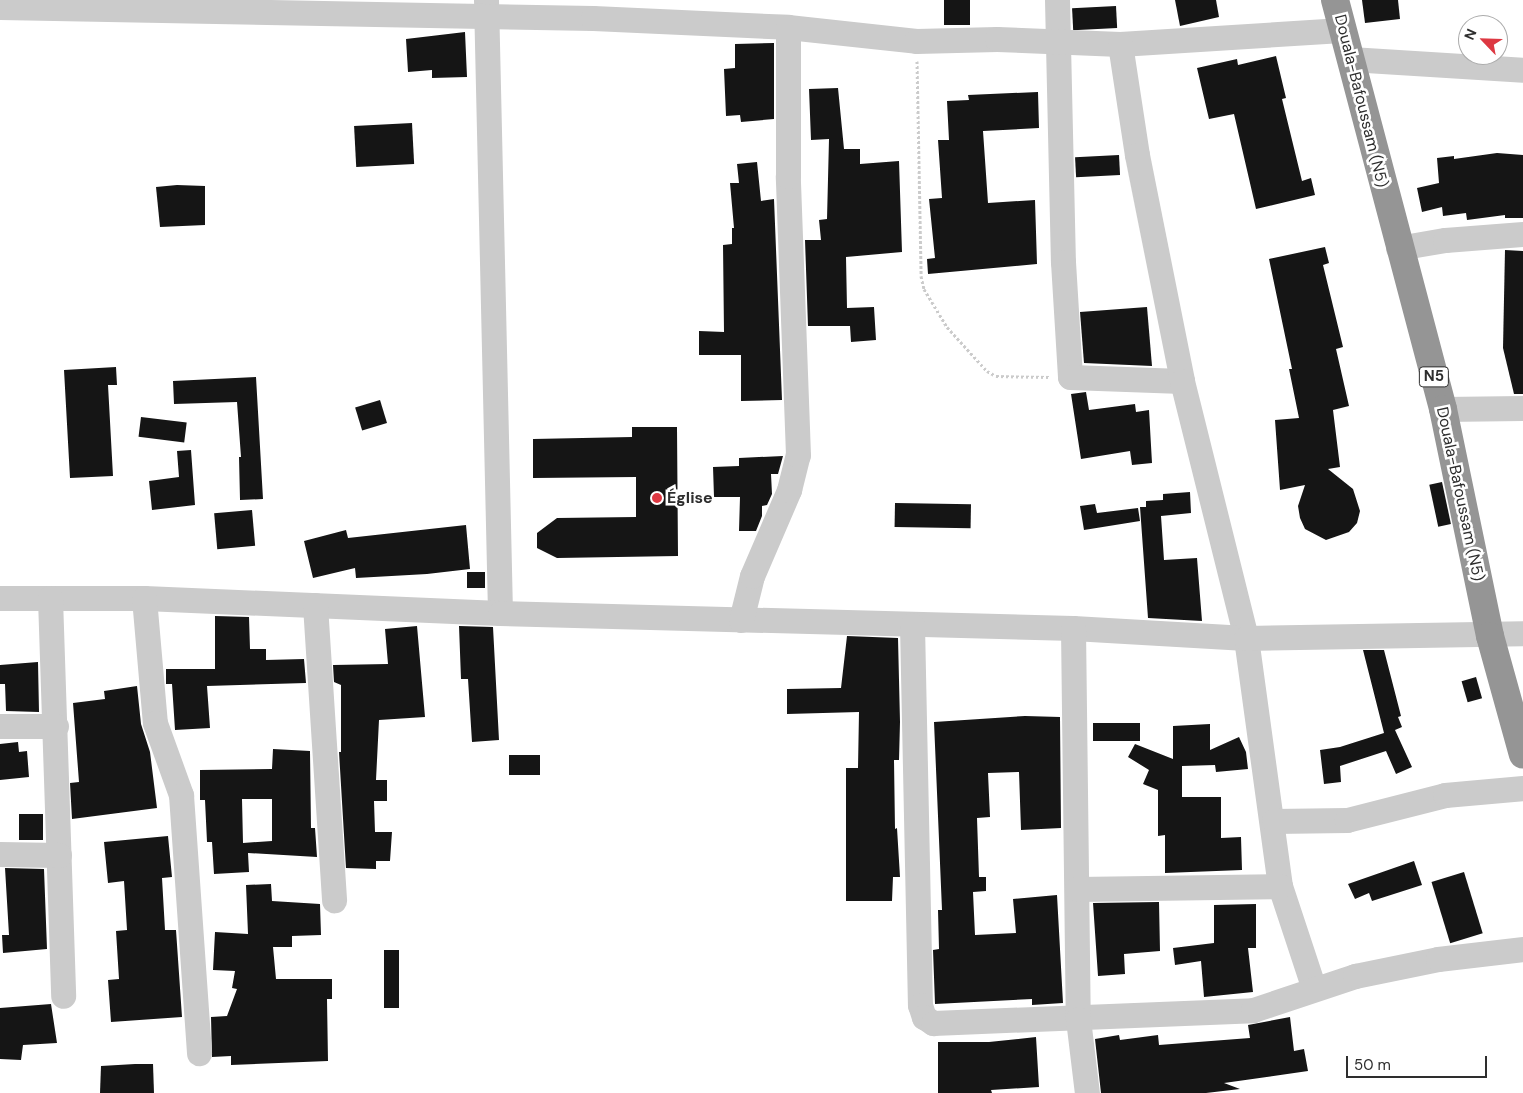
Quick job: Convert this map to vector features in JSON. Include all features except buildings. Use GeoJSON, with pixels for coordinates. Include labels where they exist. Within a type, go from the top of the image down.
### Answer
{"type":"FeatureCollection","features":[{"type":"Feature","properties":{"kind":"highway","name":"Douala-Bafoussam (N5)"},"geometry":{"type":"LineString","coordinates":[[1335,0],[1398,248],[1443,410],[1490,636],[1523,756]]}},
{"type":"Feature","properties":{"kind":"street"},"geometry":{"type":"LineString","coordinates":[[1057,0],[1063,262],[1070,377],[1182,381]]}},
{"type":"Feature","properties":{"kind":"street"},"geometry":{"type":"LineString","coordinates":[[0,7],[486,7],[788,27],[916,41],[1120,44],[1342,30]]}},
{"type":"Feature","properties":{"kind":"street"},"geometry":{"type":"LineString","coordinates":[[486,7],[500,613]]}},
{"type":"Feature","properties":{"kind":"street"},"geometry":{"type":"LineString","coordinates":[[740,620],[752,576],[789,490],[798,455],[788,176],[788,27]]}},
{"type":"Feature","properties":{"kind":"street"},"geometry":{"type":"LineString","coordinates":[[1120,44],[1137,155],[1182,381],[1246,638],[1274,821],[1280,886],[1314,989]]}},
{"type":"Feature","properties":{"kind":"street"},"geometry":{"type":"LineString","coordinates":[[1350,59],[1523,70]]}},
{"type":"Feature","properties":{"kind":"street"},"geometry":{"type":"LineString","coordinates":[[1398,248],[1445,240],[1523,234]]}},
{"type":"Feature","properties":{"kind":"street"},"geometry":{"type":"LineString","coordinates":[[1443,410],[1523,408]]}},
{"type":"Feature","properties":{"kind":"street"},"geometry":{"type":"LineString","coordinates":[[0,598],[144,598],[500,613],[1073,628],[1246,638],[1490,636],[1523,633]]}},
{"type":"Feature","properties":{"kind":"street"},"geometry":{"type":"LineString","coordinates":[[50,598],[56,726],[63,996]]}},
{"type":"Feature","properties":{"kind":"street"},"geometry":{"type":"LineString","coordinates":[[144,598],[155,723],[181,795],[199,1053]]}},
{"type":"Feature","properties":{"kind":"street"},"geometry":{"type":"LineString","coordinates":[[315,605],[334,900]]}},
{"type":"Feature","properties":{"kind":"street"},"geometry":{"type":"LineString","coordinates":[[912,625],[920,1005],[924,1017],[933,1023],[1078,1019],[1253,1010],[1355,976],[1438,959],[1523,949]]}},
{"type":"Feature","properties":{"kind":"street"},"geometry":{"type":"LineString","coordinates":[[1073,628],[1078,1019],[1087,1093]]}},
{"type":"Feature","properties":{"kind":"street"},"geometry":{"type":"LineString","coordinates":[[0,726],[56,726]]}},
{"type":"Feature","properties":{"kind":"street"},"geometry":{"type":"LineString","coordinates":[[1274,821],[1348,820],[1445,795],[1523,788]]}},
{"type":"Feature","properties":{"kind":"street"},"geometry":{"type":"LineString","coordinates":[[0,854],[59,855]]}},
{"type":"Feature","properties":{"kind":"street"},"geometry":{"type":"LineString","coordinates":[[1077,889],[1280,886]]}},
{"type":"Feature","properties":{"kind":"path"},"geometry":{"type":"LineString","coordinates":[[916,41],[921,276],[924,289],[947,326],[987,372],[996,376],[1070,377]]}},
{"type":"Feature","properties":{"kind":"place","name":"Église"},"geometry":{"type":"Point","coordinates":[657,498]}}]}
